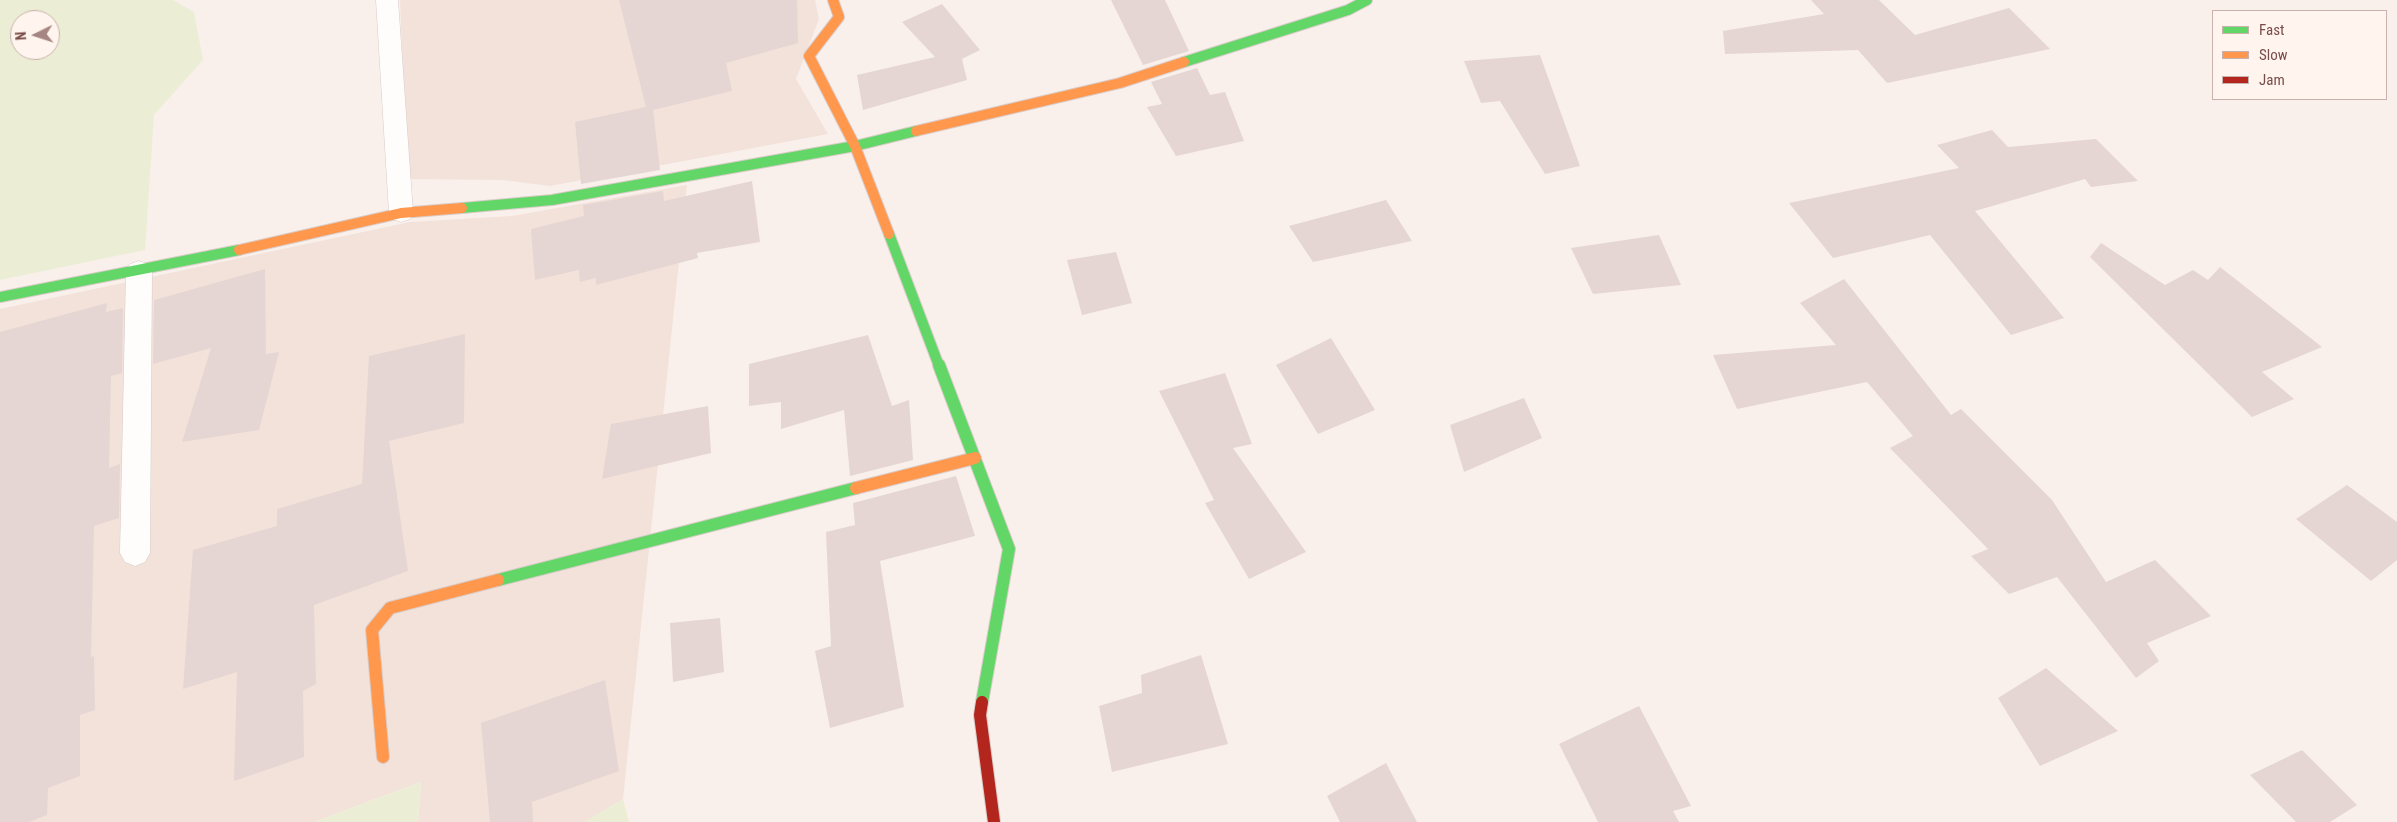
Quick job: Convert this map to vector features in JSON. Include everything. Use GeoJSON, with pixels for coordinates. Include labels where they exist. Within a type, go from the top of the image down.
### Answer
{"type":"FeatureCollection","features":[{"type":"Feature","properties":{"kind":"street"},"geometry":{"type":"LineString","coordinates":[[388,0],[401,213]]}},
{"type":"Feature","properties":{"kind":"street"},"geometry":{"type":"LineString","coordinates":[[833,0],[839,17],[809,56],[855,146],[1009,549],[980,715],[994,822]]}},
{"type":"Feature","properties":{"kind":"street"},"geometry":{"type":"LineString","coordinates":[[0,297],[209,257],[401,213],[552,200],[855,146],[1120,83],[1348,10],[1366,0]]}},
{"type":"Feature","properties":{"kind":"street"},"geometry":{"type":"LineString","coordinates":[[135,553],[139,271]]}},
{"type":"Feature","properties":{"kind":"street"},"geometry":{"type":"LineString","coordinates":[[383,757],[372,630],[390,608],[975,458]]}},
{"type":"Feature","properties":{"kind":"shaded area"},"geometry":{"type":"Polygon","coordinates":[[[400,0],[815,0],[819,19],[796,79],[828,134],[550,186],[503,180],[407,179],[400,0]]]}},
{"type":"Feature","properties":{"kind":"shaded area"},"geometry":{"type":"Polygon","coordinates":[[[687,185],[623,799],[585,822],[418,822],[421,782],[314,822],[0,822],[0,309],[410,222],[512,216],[687,185]]]}},
{"type":"Feature","properties":{"kind":"green space"},"geometry":{"type":"Polygon","coordinates":[[[0,0],[173,0],[194,12],[203,60],[154,115],[145,250],[0,280],[0,0]]]}},
{"type":"Feature","properties":{"kind":"green space"},"geometry":{"type":"Polygon","coordinates":[[[421,782],[418,822],[314,822],[421,782]]]}},
{"type":"Feature","properties":{"kind":"green space"},"geometry":{"type":"Polygon","coordinates":[[[623,799],[629,822],[585,822],[623,799]]]}},
{"type":"Feature","properties":{"kind":"building"},"geometry":{"type":"Polygon","coordinates":[[[619,0],[797,0],[798,43],[726,63],[732,91],[653,110],[660,170],[581,184],[575,122],[646,107],[619,0]]]}},
{"type":"Feature","properties":{"kind":"building"},"geometry":{"type":"Polygon","coordinates":[[[1111,0],[1165,0],[1189,51],[1143,65],[1111,0]]]}},
{"type":"Feature","properties":{"kind":"building"},"geometry":{"type":"Polygon","coordinates":[[[1811,0],[1879,0],[1915,35],[2009,8],[2050,49],[1887,83],[1858,50],[1725,54],[1723,31],[1824,14],[1811,0]]]}},
{"type":"Feature","properties":{"kind":"building"},"geometry":{"type":"Polygon","coordinates":[[[942,4],[980,50],[962,59],[967,80],[863,110],[857,75],[935,57],[902,22],[942,4]]]}},
{"type":"Feature","properties":{"kind":"building"},"geometry":{"type":"Polygon","coordinates":[[[1540,55],[1580,166],[1545,174],[1500,101],[1481,103],[1464,61],[1540,55]]]}},
{"type":"Feature","properties":{"kind":"building"},"geometry":{"type":"Polygon","coordinates":[[[1197,68],[1210,95],[1225,92],[1244,141],[1176,156],[1147,107],[1162,104],[1151,82],[1197,68]]]}},
{"type":"Feature","properties":{"kind":"building"},"geometry":{"type":"Polygon","coordinates":[[[1992,130],[2008,147],[2096,139],[2138,181],[2091,187],[2085,179],[1975,211],[2064,318],[2011,335],[1930,235],[1833,258],[1789,203],[1959,168],[1937,145],[1992,130]]]}},
{"type":"Feature","properties":{"kind":"building"},"geometry":{"type":"Polygon","coordinates":[[[752,181],[760,242],[697,253],[698,258],[596,285],[596,278],[580,282],[579,270],[535,280],[531,229],[584,216],[583,205],[663,191],[664,201],[752,181]]]}},
{"type":"Feature","properties":{"kind":"building"},"geometry":{"type":"Polygon","coordinates":[[[1386,200],[1412,241],[1313,262],[1289,226],[1386,200]]]}},
{"type":"Feature","properties":{"kind":"building"},"geometry":{"type":"Polygon","coordinates":[[[1659,235],[1681,285],[1593,294],[1571,248],[1659,235]]]}},
{"type":"Feature","properties":{"kind":"building"},"geometry":{"type":"Polygon","coordinates":[[[2101,243],[2165,285],[2193,270],[2208,280],[2220,267],[2322,347],[2262,372],[2294,399],[2252,417],[2090,257],[2101,243]]]}},
{"type":"Feature","properties":{"kind":"building"},"geometry":{"type":"Polygon","coordinates":[[[1116,252],[1132,303],[1082,315],[1067,260],[1116,252]]]}},
{"type":"Feature","properties":{"kind":"building"},"geometry":{"type":"Polygon","coordinates":[[[265,269],[266,354],[279,352],[259,430],[182,442],[211,348],[153,364],[154,300],[265,269]]]}},
{"type":"Feature","properties":{"kind":"building"},"geometry":{"type":"Polygon","coordinates":[[[1844,279],[1951,415],[1961,409],[2052,500],[2106,582],[2155,560],[2211,616],[2147,643],[2159,661],[2136,678],[2057,577],[2009,594],[1971,556],[1988,549],[1890,448],[1913,436],[1867,382],[1737,409],[1713,355],[1836,345],[1800,303],[1844,279]]]}},
{"type":"Feature","properties":{"kind":"building"},"geometry":{"type":"Polygon","coordinates":[[[107,303],[106,312],[123,308],[122,373],[111,376],[109,468],[120,464],[119,518],[94,526],[91,657],[94,656],[95,710],[80,715],[80,776],[48,788],[47,815],[29,822],[0,822],[0,332],[107,303]]]}},
{"type":"Feature","properties":{"kind":"building"},"geometry":{"type":"Polygon","coordinates":[[[465,334],[464,423],[389,441],[408,571],[314,605],[316,684],[303,691],[304,757],[234,781],[237,672],[183,689],[193,550],[277,526],[277,509],[362,484],[369,356],[465,334]]]}},
{"type":"Feature","properties":{"kind":"building"},"geometry":{"type":"Polygon","coordinates":[[[868,335],[892,406],[909,400],[913,460],[850,476],[844,410],[781,429],[781,402],[749,406],[749,364],[868,335]]]}},
{"type":"Feature","properties":{"kind":"building"},"geometry":{"type":"Polygon","coordinates":[[[1331,338],[1375,410],[1318,434],[1276,365],[1331,338]]]}},
{"type":"Feature","properties":{"kind":"building"},"geometry":{"type":"Polygon","coordinates":[[[1225,373],[1252,444],[1233,448],[1306,552],[1249,579],[1205,503],[1214,500],[1159,391],[1225,373]]]}},
{"type":"Feature","properties":{"kind":"building"},"geometry":{"type":"Polygon","coordinates":[[[1524,398],[1542,438],[1464,472],[1450,425],[1524,398]]]}},
{"type":"Feature","properties":{"kind":"building"},"geometry":{"type":"Polygon","coordinates":[[[708,406],[711,453],[602,479],[611,424],[708,406]]]}},
{"type":"Feature","properties":{"kind":"building"},"geometry":{"type":"Polygon","coordinates":[[[956,476],[975,536],[880,561],[904,707],[830,728],[815,651],[831,646],[826,532],[855,525],[853,503],[956,476]]]}},
{"type":"Feature","properties":{"kind":"building"},"geometry":{"type":"Polygon","coordinates":[[[2347,485],[2397,522],[2397,560],[2371,581],[2296,519],[2347,485]]]}},
{"type":"Feature","properties":{"kind":"building"},"geometry":{"type":"Polygon","coordinates":[[[720,618],[724,672],[673,682],[670,623],[720,618]]]}},
{"type":"Feature","properties":{"kind":"building"},"geometry":{"type":"Polygon","coordinates":[[[1201,655],[1228,744],[1112,772],[1099,706],[1142,693],[1141,675],[1201,655]]]}},
{"type":"Feature","properties":{"kind":"building"},"geometry":{"type":"Polygon","coordinates":[[[2046,668],[2118,731],[2040,766],[1998,698],[2046,668]]]}},
{"type":"Feature","properties":{"kind":"building"},"geometry":{"type":"Polygon","coordinates":[[[605,680],[619,771],[532,802],[533,822],[490,822],[481,723],[605,680]]]}},
{"type":"Feature","properties":{"kind":"building"},"geometry":{"type":"Polygon","coordinates":[[[1639,706],[1691,806],[1673,811],[1679,822],[1598,822],[1559,744],[1639,706]]]}},
{"type":"Feature","properties":{"kind":"building"},"geometry":{"type":"Polygon","coordinates":[[[2302,750],[2357,805],[2330,822],[2296,822],[2250,775],[2302,750]]]}},
{"type":"Feature","properties":{"kind":"building"},"geometry":{"type":"Polygon","coordinates":[[[1386,763],[1417,822],[1340,822],[1327,796],[1386,763]]]}},
{"type":"Feature","properties":{"kind":"traffic: fast"},"geometry":{"type":"LineString","coordinates":[[1184,62],[1348,10],[1367,0]]}},
{"type":"Feature","properties":{"kind":"traffic: fast"},"geometry":{"type":"LineString","coordinates":[[462,208],[552,200],[855,146],[916,131]]}},
{"type":"Feature","properties":{"kind":"traffic: fast"},"geometry":{"type":"LineString","coordinates":[[889,234],[1009,549],[982,702]]}},
{"type":"Feature","properties":{"kind":"traffic: fast"},"geometry":{"type":"LineString","coordinates":[[0,297],[239,250]]}},
{"type":"Feature","properties":{"kind":"traffic: fast"},"geometry":{"type":"LineString","coordinates":[[498,580],[856,488]]}},
{"type":"Feature","properties":{"kind":"traffic: slow"},"geometry":{"type":"LineString","coordinates":[[833,0],[839,17],[809,56],[855,146],[889,234]]}},
{"type":"Feature","properties":{"kind":"traffic: slow"},"geometry":{"type":"LineString","coordinates":[[916,131],[1120,83],[1184,62]]}},
{"type":"Feature","properties":{"kind":"traffic: slow"},"geometry":{"type":"LineString","coordinates":[[239,250],[401,213],[462,208]]}},
{"type":"Feature","properties":{"kind":"traffic: slow"},"geometry":{"type":"LineString","coordinates":[[856,488],[975,458]]}},
{"type":"Feature","properties":{"kind":"traffic: slow"},"geometry":{"type":"LineString","coordinates":[[383,757],[372,630],[390,608],[498,580]]}},
{"type":"Feature","properties":{"kind":"traffic: jam"},"geometry":{"type":"LineString","coordinates":[[982,702],[980,715],[994,822]]}}]}
